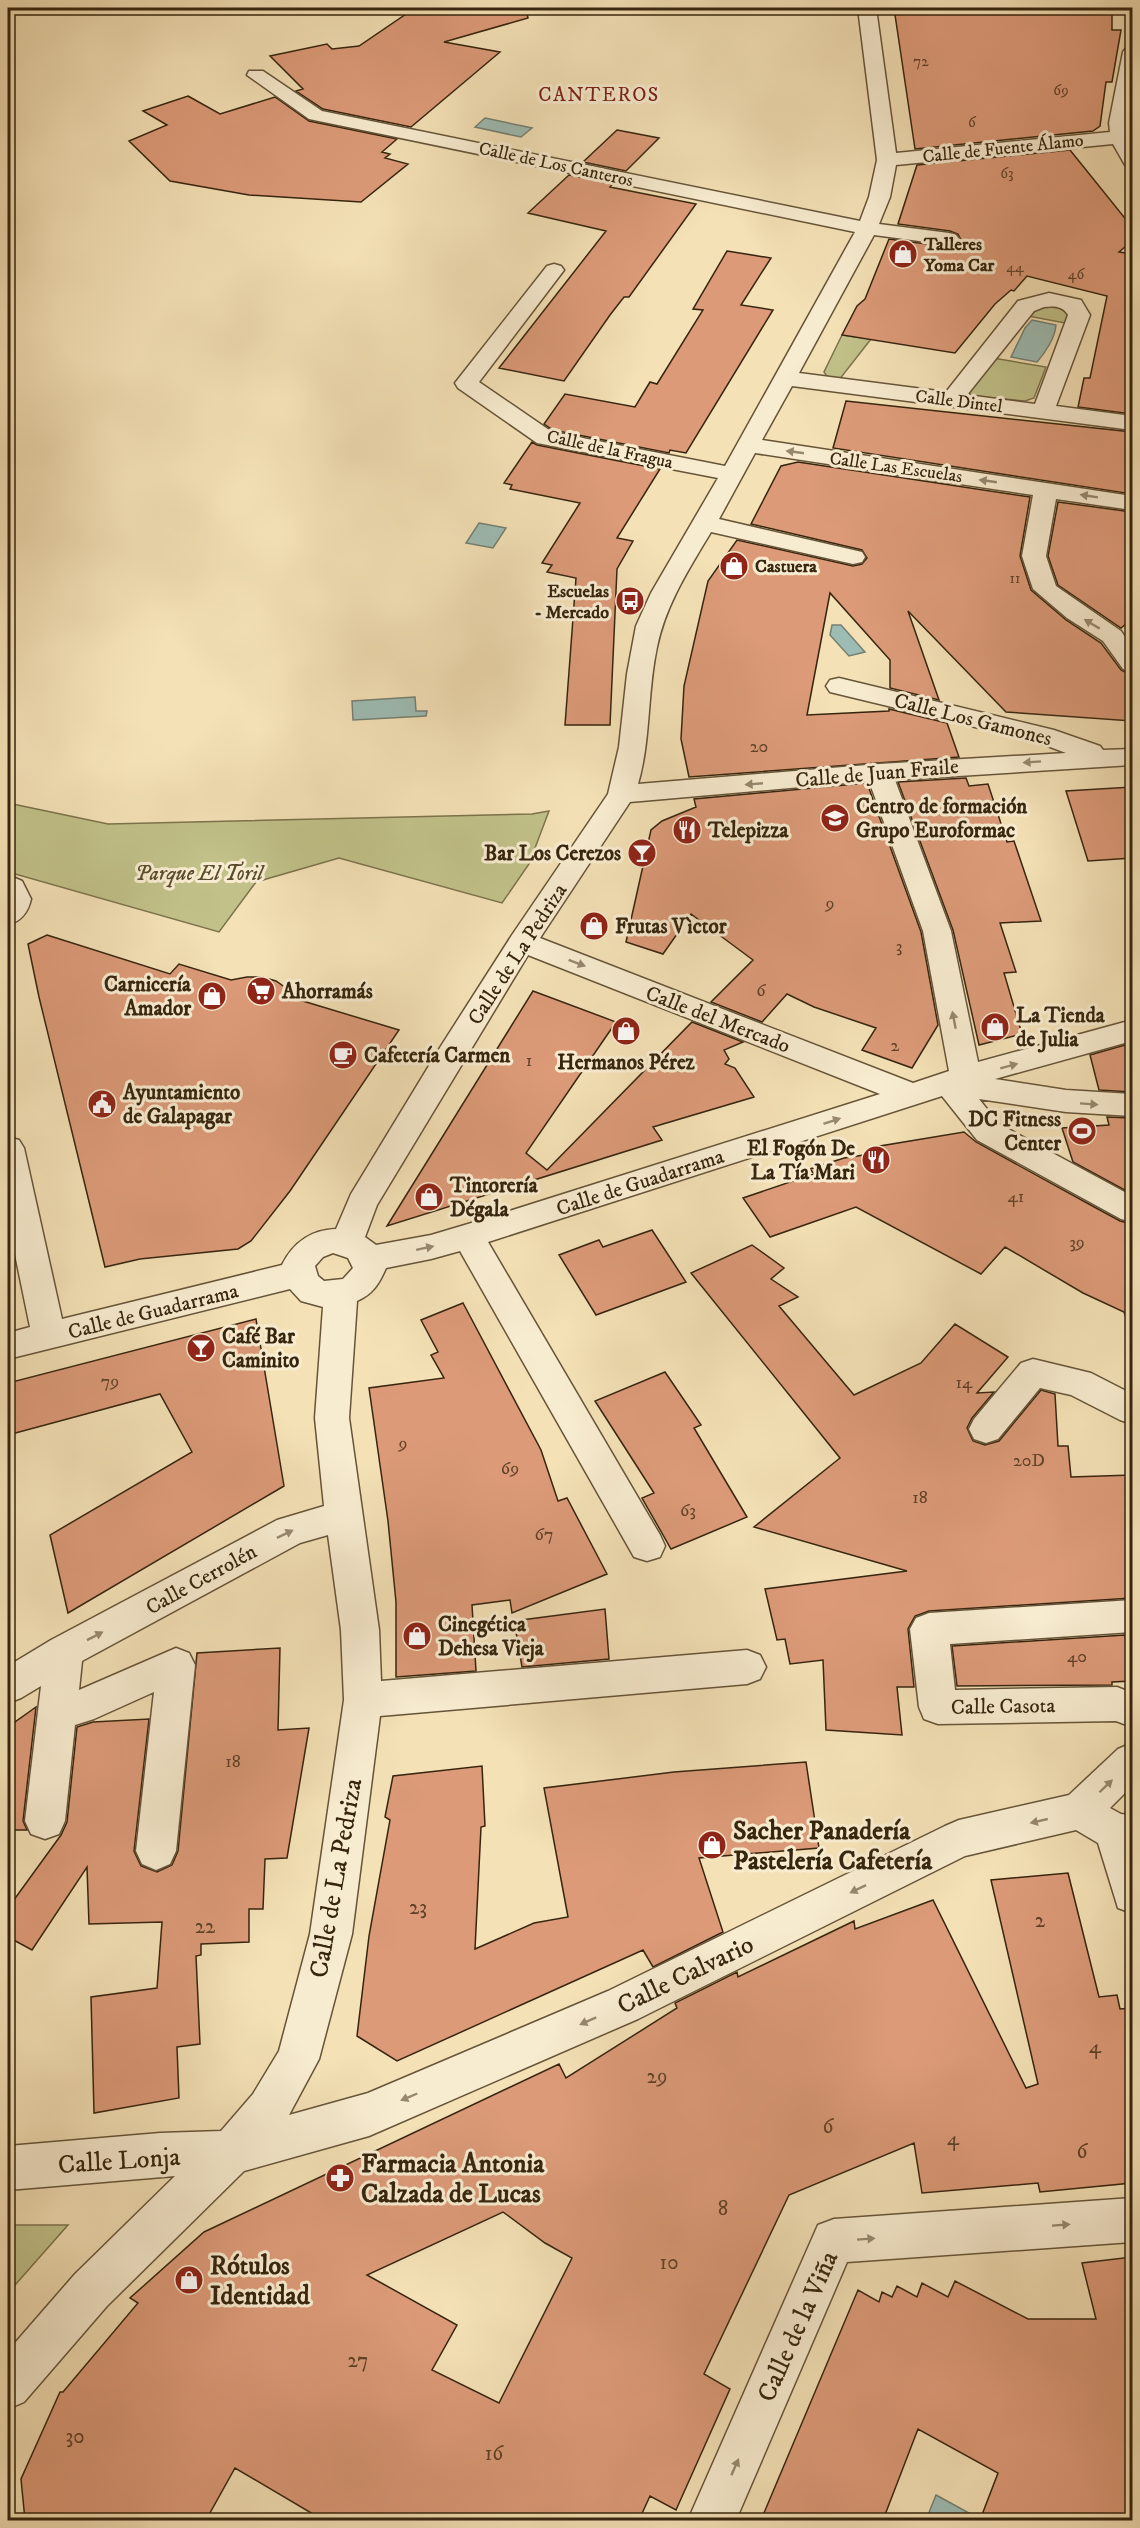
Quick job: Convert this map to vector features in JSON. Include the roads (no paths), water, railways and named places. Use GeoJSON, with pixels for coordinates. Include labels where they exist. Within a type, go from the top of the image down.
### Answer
{"type":"FeatureCollection","features":[{"type":"Feature","properties":{"kind":"street"},"geometry":{"type":"LineString","coordinates":[[622,794],[631,763],[638,681],[648,630],[658,604],[786,378],[867,228],[886,180],[887,160],[867,8]]}},
{"type":"Feature","properties":{"kind":"street"},"geometry":{"type":"LineString","coordinates":[[1132,52],[1119,123],[1120,138],[1132,162]]}},
{"type":"Feature","properties":{"kind":"street","name":"Calle de Los Canteros"},"geometry":{"type":"LineString","coordinates":[[256,75],[316,115],[867,228]]}},
{"type":"Feature","properties":{"kind":"street","name":"Calle de Fuente Álamo"},"geometry":{"type":"LineString","coordinates":[[887,160],[1096,138],[1120,138]]}},
{"type":"Feature","properties":{"kind":"street"},"geometry":{"type":"LineString","coordinates":[[867,228],[949,239]]}},
{"type":"Feature","properties":{"kind":"street","name":"Calle de la Fragua"},"geometry":{"type":"LineString","coordinates":[[554,270],[466,383],[545,438],[732,474]]}},
{"type":"Feature","properties":{"kind":"street"},"geometry":{"type":"LineString","coordinates":[[951,400],[1026,306],[1041,299],[1059,300],[1073,305],[1079,315],[1043,412]]}},
{"type":"Feature","properties":{"kind":"street","name":"Calle Dintel"},"geometry":{"type":"LineString","coordinates":[[786,378],[1132,423]]}},
{"type":"Feature","properties":{"kind":"street","name":"Calle Las Escuelas"},"geometry":{"type":"LineString","coordinates":[[746,445],[1132,503]]}},
{"type":"Feature","properties":{"kind":"street"},"geometry":{"type":"LineString","coordinates":[[1046,489],[1034,556],[1045,589],[1076,614],[1112,636],[1132,664]]}},
{"type":"Feature","properties":{"kind":"street"},"geometry":{"type":"LineString","coordinates":[[704,523],[853,557]]}},
{"type":"Feature","properties":{"kind":"street","name":"Calle Los Gamones"},"geometry":{"type":"LineString","coordinates":[[838,686],[1045,736],[1120,757]]}},
{"type":"Feature","properties":{"kind":"street","name":"Calle de Juan Fraile"},"geometry":{"type":"LineString","coordinates":[[622,794],[879,772],[1120,757]]}},
{"type":"Feature","properties":{"kind":"street"},"geometry":{"type":"LineString","coordinates":[[879,772],[937,931],[957,1080],[988,1132],[1132,1210]]}},
{"type":"Feature","properties":{"kind":"street","name":"Calle de La Pedriza"},"geometry":{"type":"LineString","coordinates":[[357,1250],[368,1193],[522,942],[622,794]]}},
{"type":"Feature","properties":{"kind":"street"},"geometry":{"type":"LineString","coordinates":[[8,884],[16,894],[16,903],[8,915]]}},
{"type":"Feature","properties":{"kind":"street","name":"Calle del Mercado"},"geometry":{"type":"LineString","coordinates":[[522,942],[913,1095]]}},
{"type":"Feature","properties":{"kind":"street","name":"Calle de Guadarrama"},"geometry":{"type":"LineString","coordinates":[[357,1250],[431,1247],[957,1080],[1070,1050],[1132,1030]]}},
{"type":"Feature","properties":{"kind":"street"},"geometry":{"type":"LineString","coordinates":[[957,1080],[1024,1096],[1091,1105],[1132,1105]]}},
{"type":"Feature","properties":{"kind":"street"},"geometry":{"type":"LineString","coordinates":[[8,1148],[48,1336]]}},
{"type":"Feature","properties":{"kind":"street"},"geometry":{"type":"LineString","coordinates":[[468,1236],[646,1546]]}},
{"type":"Feature","properties":{"kind":"street"},"geometry":{"type":"LineString","coordinates":[[333,1240],[357,1250],[369,1269],[364,1280],[354,1288],[341,1294],[327,1295],[314,1292],[303,1284],[298,1274],[298,1266],[307,1251],[319,1243],[333,1240]]}},
{"type":"Feature","properties":{"kind":"street","name":"Calle de Guadarrama"},"geometry":{"type":"LineString","coordinates":[[8,1346],[298,1274]]}},
{"type":"Feature","properties":{"kind":"street","name":"Calle de La Pedriza"},"geometry":{"type":"LineString","coordinates":[[8,2386],[91,2290],[231,2153],[268,2109],[298,2059],[331,1934],[363,1701],[360,1630],[332,1418],[341,1294]]}},
{"type":"Feature","properties":{"kind":"street"},"geometry":{"type":"LineString","coordinates":[[986,1429],[1033,1373],[1079,1383],[1132,1410]]}},
{"type":"Feature","properties":{"kind":"street","name":"Calle Cerrolén"},"geometry":{"type":"LineString","coordinates":[[8,1686],[64,1652],[290,1531],[343,1515]]}},
{"type":"Feature","properties":{"kind":"street","name":"Calle Casota"},"geometry":{"type":"LineString","coordinates":[[1132,1616],[929,1629],[938,1707],[1117,1704],[1132,1710]]}},
{"type":"Feature","properties":{"kind":"street"},"geometry":{"type":"LineString","coordinates":[[45,1821],[64,1652]]}},
{"type":"Feature","properties":{"kind":"street"},"geometry":{"type":"LineString","coordinates":[[57,1709],[80,1707],[176,1665],[156,1851]]}},
{"type":"Feature","properties":{"kind":"street"},"geometry":{"type":"LineString","coordinates":[[363,1701],[747,1667]]}},
{"type":"Feature","properties":{"kind":"street"},"geometry":{"type":"LineString","coordinates":[[1132,1761],[1080,1811],[1124,1833],[1132,1894]]}},
{"type":"Feature","properties":{"kind":"street","name":"Calle Calvario"},"geometry":{"type":"LineString","coordinates":[[231,2153],[369,2114],[560,2033],[623,2005],[959,1839],[1080,1811]]}},
{"type":"Feature","properties":{"kind":"street","name":"Calle Lonja"},"geometry":{"type":"LineString","coordinates":[[8,2168],[160,2155],[231,2153]]}},
{"type":"Feature","properties":{"kind":"street","name":"Calle de la Viña"},"geometry":{"type":"LineString","coordinates":[[712,2520],[834,2241],[1132,2220]]}},
{"type":"Feature","properties":{"kind":"water"},"geometry":{"type":"Polygon","coordinates":[[[485,118],[532,128],[521,137],[475,127],[485,118]]]}},
{"type":"Feature","properties":{"kind":"water"},"geometry":{"type":"Polygon","coordinates":[[[1032,320],[1056,325],[1049,345],[1037,362],[1011,357],[1025,328],[1032,320]]]}},
{"type":"Feature","properties":{"kind":"water"},"geometry":{"type":"Polygon","coordinates":[[[479,523],[506,528],[493,548],[466,543],[479,523]]]}},
{"type":"Feature","properties":{"kind":"water"},"geometry":{"type":"Polygon","coordinates":[[[832,625],[841,625],[865,652],[849,656],[830,635],[832,625]]]}},
{"type":"Feature","properties":{"kind":"water"},"geometry":{"type":"Polygon","coordinates":[[[415,697],[416,711],[427,711],[426,716],[353,720],[352,701],[415,697]]]}},
{"type":"Feature","properties":{"kind":"water"},"geometry":{"type":"Polygon","coordinates":[[[936,2495],[971,2514],[969,2520],[926,2520],[936,2495]]]}},
{"type":"Feature","properties":{"kind":"place","name":"Talleres Yoma Car"},"geometry":{"type":"Point","coordinates":[903,254]}},
{"type":"Feature","properties":{"kind":"place","name":"Castuera"},"geometry":{"type":"Point","coordinates":[734,566]}},
{"type":"Feature","properties":{"kind":"place","name":"Escuelas - Mercado"},"geometry":{"type":"Point","coordinates":[630,601]}},
{"type":"Feature","properties":{"kind":"place","name":"Centro de formación Grupo Euroformac"},"geometry":{"type":"Point","coordinates":[835,818]}},
{"type":"Feature","properties":{"kind":"place","name":"Telepizza"},"geometry":{"type":"Point","coordinates":[687,830]}},
{"type":"Feature","properties":{"kind":"place","name":"Bar Los Cerezos"},"geometry":{"type":"Point","coordinates":[642,853]}},
{"type":"Feature","properties":{"kind":"place","name":"Frutas Vìctor"},"geometry":{"type":"Point","coordinates":[594,926]}},
{"type":"Feature","properties":{"kind":"place","name":"Ahorramás"},"geometry":{"type":"Point","coordinates":[261,991]}},
{"type":"Feature","properties":{"kind":"place","name":"Carnicería Amador"},"geometry":{"type":"Point","coordinates":[212,996]}},
{"type":"Feature","properties":{"kind":"place","name":"La Tienda de Julia"},"geometry":{"type":"Point","coordinates":[995,1027]}},
{"type":"Feature","properties":{"kind":"place","name":"Hermanos Pérez"},"geometry":{"type":"Point","coordinates":[626,1031]}},
{"type":"Feature","properties":{"kind":"place","name":"Cafetería Carmen"},"geometry":{"type":"Point","coordinates":[343,1055]}},
{"type":"Feature","properties":{"kind":"place","name":"Ayuntamiento de Galapagar"},"geometry":{"type":"Point","coordinates":[102,1104]}},
{"type":"Feature","properties":{"kind":"place","name":"DC Fitness Center"},"geometry":{"type":"Point","coordinates":[1082,1131]}},
{"type":"Feature","properties":{"kind":"place","name":"El Fogón De La Tía Mari"},"geometry":{"type":"Point","coordinates":[876,1160]}},
{"type":"Feature","properties":{"kind":"place","name":"Tintorería Dégala"},"geometry":{"type":"Point","coordinates":[429,1197]}},
{"type":"Feature","properties":{"kind":"place","name":"Café Bar Caminito"},"geometry":{"type":"Point","coordinates":[201,1348]}},
{"type":"Feature","properties":{"kind":"place","name":"Cinegética Dehesa Vieja"},"geometry":{"type":"Point","coordinates":[417,1636]}},
{"type":"Feature","properties":{"kind":"place","name":"Sacher Panadería Pastelería Cafetería"},"geometry":{"type":"Point","coordinates":[712,1845]}},
{"type":"Feature","properties":{"kind":"place","name":"Farmacia Antonia Calzada de Lucas"},"geometry":{"type":"Point","coordinates":[340,2178]}},
{"type":"Feature","properties":{"kind":"place","name":"Rótulos Identidad"},"geometry":{"type":"Point","coordinates":[189,2280]}},
{"type":"Feature","properties":{"kind":"district","name":"CANTEROS"},"geometry":{"type":"Point","coordinates":[599,94]}},
{"type":"Feature","properties":{"kind":"park label","name":"Parque El Toril"},"geometry":{"type":"Point","coordinates":[199,873]}}]}
